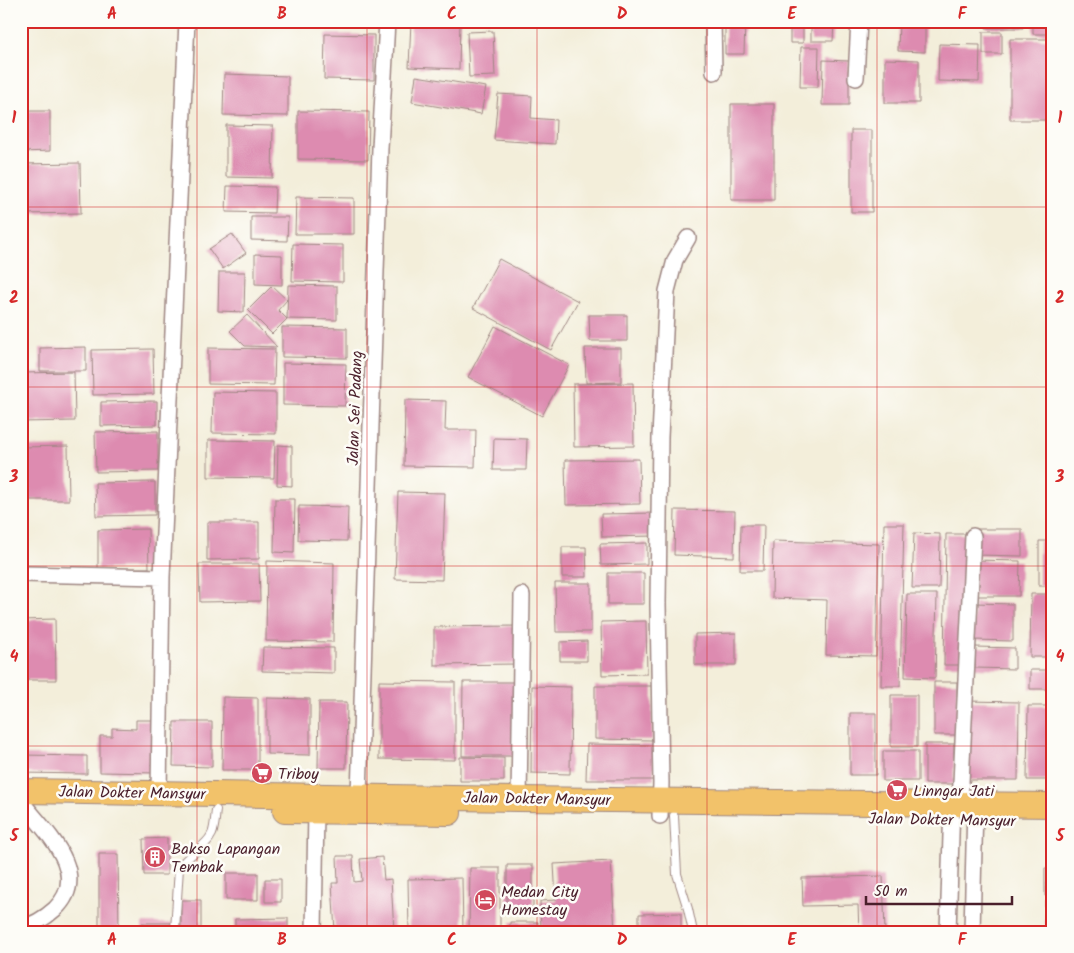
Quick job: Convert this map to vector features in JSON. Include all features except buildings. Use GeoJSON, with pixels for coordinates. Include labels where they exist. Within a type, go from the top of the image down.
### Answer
{"type":"FeatureCollection","features":[{"type":"Feature","properties":{"kind":"main road","name":"Jalan Dokter Mansyur"},"geometry":{"type":"LineString","coordinates":[[22,801],[159,793],[359,795],[518,799],[665,810]]}},
{"type":"Feature","properties":{"kind":"main road","name":"Jalan Dokter Mansyur"},"geometry":{"type":"LineString","coordinates":[[22,801],[216,810],[316,811],[963,810],[1053,805]]}},
{"type":"Feature","properties":{"kind":"main road","name":"Jalan Dokter Mansyur"},"geometry":{"type":"LineString","coordinates":[[963,810],[1053,820]]}},
{"type":"Feature","properties":{"kind":"street"},"geometry":{"type":"LineString","coordinates":[[159,793],[162,577],[187,21]]}},
{"type":"Feature","properties":{"kind":"street","name":"Jalan Sei Padang"},"geometry":{"type":"LineString","coordinates":[[359,795],[380,158],[387,21]]}},
{"type":"Feature","properties":{"kind":"street"},"geometry":{"type":"LineString","coordinates":[[713,21],[714,72]]}},
{"type":"Feature","properties":{"kind":"street"},"geometry":{"type":"LineString","coordinates":[[856,78],[859,21]]}},
{"type":"Feature","properties":{"kind":"street"},"geometry":{"type":"LineString","coordinates":[[665,810],[658,604],[660,437],[667,290],[675,260],[688,238]]}},
{"type":"Feature","properties":{"kind":"street"},"geometry":{"type":"LineString","coordinates":[[963,810],[972,931],[948,932],[963,810],[973,536]]}},
{"type":"Feature","properties":{"kind":"street"},"geometry":{"type":"LineString","coordinates":[[21,574],[162,577]]}},
{"type":"Feature","properties":{"kind":"street"},"geometry":{"type":"LineString","coordinates":[[518,799],[522,595]]}},
{"type":"Feature","properties":{"kind":"street"},"geometry":{"type":"LineString","coordinates":[[22,801],[56,843],[66,864],[69,884],[63,901],[50,914],[27,929]]}},
{"type":"Feature","properties":{"kind":"street"},"geometry":{"type":"LineString","coordinates":[[314,932],[316,811]]}},
{"type":"Feature","properties":{"kind":"lane"},"geometry":{"type":"LineString","coordinates":[[175,930],[179,868],[184,860],[202,846],[212,834],[216,810]]}},
{"type":"Feature","properties":{"kind":"lane"},"geometry":{"type":"LineString","coordinates":[[665,810],[677,874],[693,932]]}},
{"type":"Feature","properties":{"kind":"place","name":"Triboy"},"geometry":{"type":"Point","coordinates":[262,773]}},
{"type":"Feature","properties":{"kind":"place","name":"Linngar Jati"},"geometry":{"type":"Point","coordinates":[897,790]}},
{"type":"Feature","properties":{"kind":"place","name":"Bakso Lapangan Tembak"},"geometry":{"type":"Point","coordinates":[155,857]}},
{"type":"Feature","properties":{"kind":"place","name":"Medan City Homestay"},"geometry":{"type":"Point","coordinates":[485,900]}}]}
